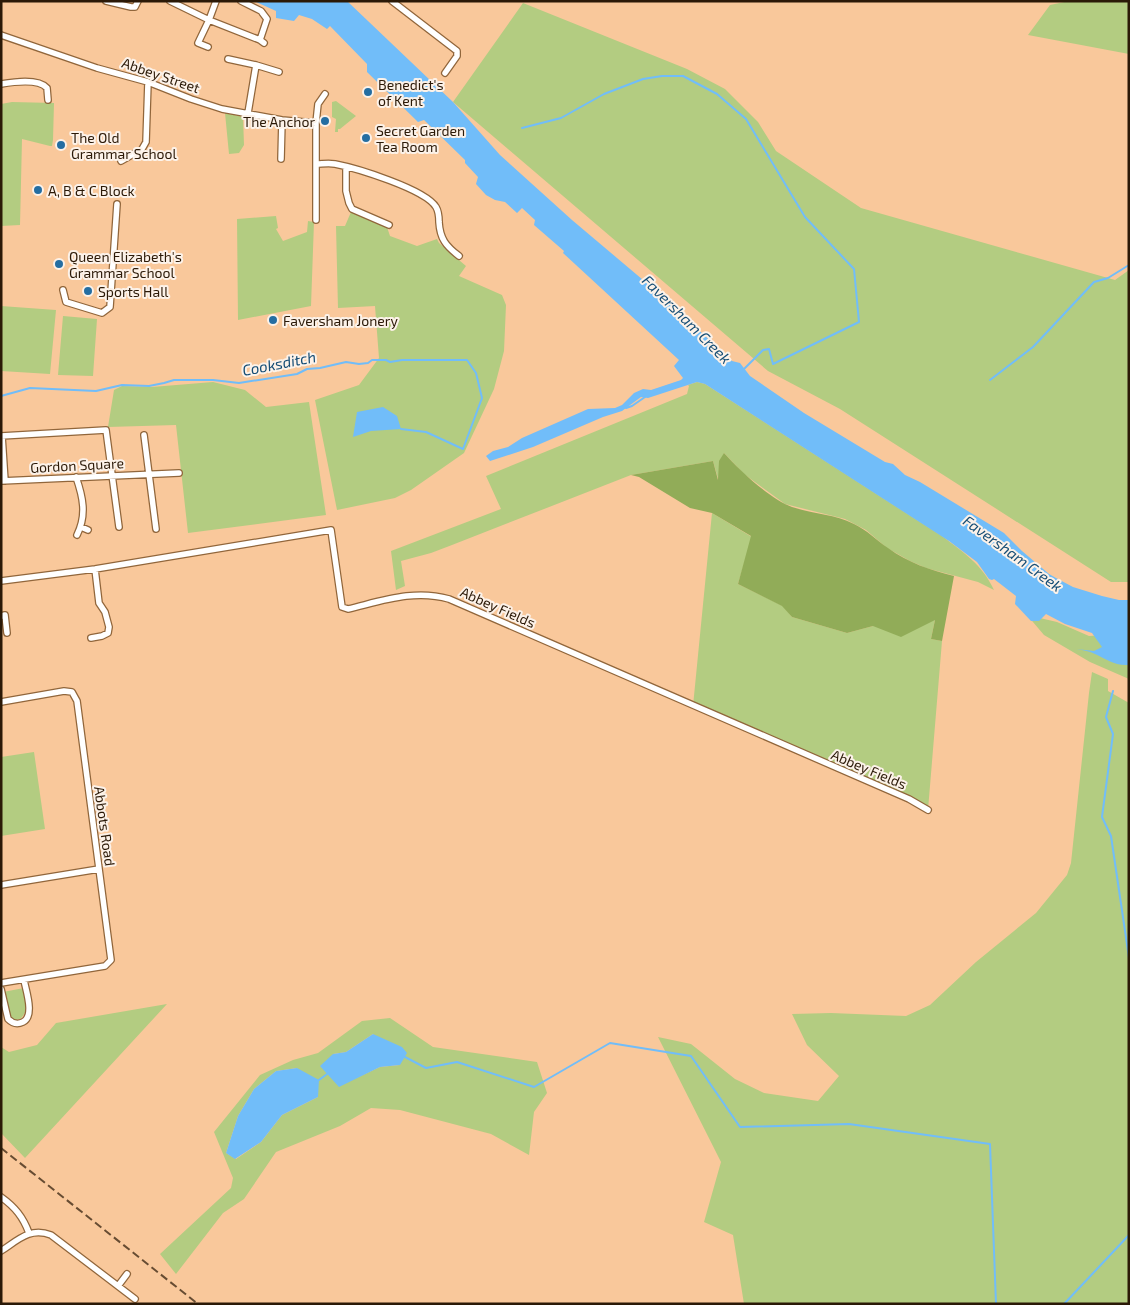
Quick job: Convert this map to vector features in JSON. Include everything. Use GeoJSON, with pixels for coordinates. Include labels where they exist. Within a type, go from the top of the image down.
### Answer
{"type":"FeatureCollection","features":[{"type":"Feature","properties":{"kind":"street"},"geometry":{"type":"LineString","coordinates":[[106,1],[131,7],[135,7],[138,1]]}},
{"type":"Feature","properties":{"kind":"street"},"geometry":{"type":"LineString","coordinates":[[170,1],[262,42],[267,19],[261,11],[241,1]]}},
{"type":"Feature","properties":{"kind":"street"},"geometry":{"type":"LineString","coordinates":[[208,47],[198,42],[216,1]]}},
{"type":"Feature","properties":{"kind":"street"},"geometry":{"type":"LineString","coordinates":[[392,1],[457,51],[458,56],[445,73]]}},
{"type":"Feature","properties":{"kind":"street","name":"Abbey Street"},"geometry":{"type":"LineString","coordinates":[[1,35],[97,68],[148,82],[191,100],[222,109],[316,124]]}},
{"type":"Feature","properties":{"kind":"street"},"geometry":{"type":"LineString","coordinates":[[228,59],[279,72]]}},
{"type":"Feature","properties":{"kind":"street"},"geometry":{"type":"LineString","coordinates":[[248,112],[256,65]]}},
{"type":"Feature","properties":{"kind":"street"},"geometry":{"type":"LineString","coordinates":[[1,84],[30,82],[43,84],[47,88],[48,100]]}},
{"type":"Feature","properties":{"kind":"street"},"geometry":{"type":"LineString","coordinates":[[124,160],[142,148],[146,142],[148,82]]}},
{"type":"Feature","properties":{"kind":"street"},"geometry":{"type":"LineString","coordinates":[[316,220],[316,124],[318,104],[325,94]]}},
{"type":"Feature","properties":{"kind":"street"},"geometry":{"type":"LineString","coordinates":[[281,159],[282,120]]}},
{"type":"Feature","properties":{"kind":"street"},"geometry":{"type":"LineString","coordinates":[[316,164],[333,163],[388,178],[430,200],[438,209],[439,231],[443,241],[447,247],[459,256]]}},
{"type":"Feature","properties":{"kind":"street"},"geometry":{"type":"LineString","coordinates":[[346,167],[346,191],[352,209],[389,225]]}},
{"type":"Feature","properties":{"kind":"street"},"geometry":{"type":"LineString","coordinates":[[63,290],[66,302],[76,306],[102,313],[110,307],[117,204]]}},
{"type":"Feature","properties":{"kind":"street","name":"Gordon Square"},"geometry":{"type":"LineString","coordinates":[[112,476],[106,430],[2,436],[3,481],[178,473]]}},
{"type":"Feature","properties":{"kind":"street"},"geometry":{"type":"LineString","coordinates":[[144,435],[156,529]]}},
{"type":"Feature","properties":{"kind":"street"},"geometry":{"type":"LineString","coordinates":[[112,476],[119,527]]}},
{"type":"Feature","properties":{"kind":"street"},"geometry":{"type":"LineString","coordinates":[[76,477],[84,506],[78,535]]}},
{"type":"Feature","properties":{"kind":"street"},"geometry":{"type":"LineString","coordinates":[[81,527],[88,530]]}},
{"type":"Feature","properties":{"kind":"street","name":"Abbey Fields"},"geometry":{"type":"LineString","coordinates":[[1,581],[95,569],[331,530],[342,607],[348,609],[420,594],[449,599],[908,799],[928,810]]}},
{"type":"Feature","properties":{"kind":"street"},"geometry":{"type":"LineString","coordinates":[[91,638],[108,633],[109,627],[105,612],[99,603],[95,569]]}},
{"type":"Feature","properties":{"kind":"street"},"geometry":{"type":"LineString","coordinates":[[1,616],[5,615],[7,633]]}},
{"type":"Feature","properties":{"kind":"street","name":"Abbots Road"},"geometry":{"type":"LineString","coordinates":[[1,702],[64,691],[72,692],[77,701],[111,960],[105,966],[24,980]]}},
{"type":"Feature","properties":{"kind":"street"},"geometry":{"type":"LineString","coordinates":[[1,885],[99,869]]}},
{"type":"Feature","properties":{"kind":"street"},"geometry":{"type":"LineString","coordinates":[[1,983],[24,980],[29,1011],[27,1019],[22,1022],[13,1023],[8,1019],[1,989]]}},
{"type":"Feature","properties":{"kind":"street"},"geometry":{"type":"LineString","coordinates":[[1,1197],[18,1211],[25,1222],[28,1234]]}},
{"type":"Feature","properties":{"kind":"street"},"geometry":{"type":"LineString","coordinates":[[1,1251],[28,1234],[44,1232],[51,1235],[135,1299]]}},
{"type":"Feature","properties":{"kind":"street"},"geometry":{"type":"LineString","coordinates":[[118,1286],[127,1274]]}},
{"type":"Feature","properties":{"kind":"green space"},"geometry":{"type":"Polygon","coordinates":[[[1069,1],[1129,1],[1129,54],[1028,35],[1050,5],[1069,1]]]}},
{"type":"Feature","properties":{"kind":"green space"},"geometry":{"type":"Polygon","coordinates":[[[523,3],[687,69],[725,89],[758,122],[776,151],[861,208],[1115,280],[1129,270],[1129,582],[1111,582],[840,409],[768,371],[453,102],[523,3]]]}},
{"type":"Feature","properties":{"kind":"green space"},"geometry":{"type":"Polygon","coordinates":[[[336,101],[356,116],[338,129],[338,132],[335,132],[336,119],[332,117],[332,102],[336,101]]]}},
{"type":"Feature","properties":{"kind":"green space"},"geometry":{"type":"Polygon","coordinates":[[[12,102],[54,103],[53,140],[52,146],[50,146],[22,139],[20,225],[1,226],[1,104],[12,102]]]}},
{"type":"Feature","properties":{"kind":"green space"},"geometry":{"type":"Polygon","coordinates":[[[225,113],[243,117],[244,145],[239,153],[229,154],[225,113]]]}},
{"type":"Feature","properties":{"kind":"green space"},"geometry":{"type":"Polygon","coordinates":[[[351,212],[387,227],[390,236],[417,246],[437,239],[439,243],[466,266],[459,276],[502,295],[506,305],[504,351],[494,389],[464,453],[411,490],[395,498],[337,510],[315,400],[359,385],[379,358],[375,306],[338,308],[336,226],[345,226],[351,212]]]}},
{"type":"Feature","properties":{"kind":"green space"},"geometry":{"type":"Polygon","coordinates":[[[276,216],[278,228],[276,229],[283,241],[307,232],[308,221],[314,222],[311,306],[238,320],[237,219],[276,216]]]}},
{"type":"Feature","properties":{"kind":"green space"},"geometry":{"type":"Polygon","coordinates":[[[1,306],[56,310],[50,374],[1,371],[1,306]]]}},
{"type":"Feature","properties":{"kind":"green space"},"geometry":{"type":"Polygon","coordinates":[[[63,316],[97,319],[93,376],[58,375],[63,316]]]}},
{"type":"Feature","properties":{"kind":"green space"},"geometry":{"type":"Polygon","coordinates":[[[213,382],[245,390],[266,407],[309,402],[326,515],[188,533],[176,425],[108,427],[114,390],[122,386],[152,387],[213,382]]]}},
{"type":"Feature","properties":{"kind":"green space"},"geometry":{"type":"Polygon","coordinates":[[[697,382],[705,384],[942,536],[978,566],[994,590],[978,582],[926,568],[910,561],[887,548],[866,530],[845,519],[785,504],[744,474],[724,453],[719,482],[713,461],[631,475],[431,553],[401,561],[405,586],[396,590],[391,551],[501,509],[486,476],[687,394],[688,385],[697,382]]]}},
{"type":"Feature","properties":{"kind":"green space"},"geometry":{"type":"Polygon","coordinates":[[[724,453],[755,483],[783,503],[854,524],[904,558],[954,576],[942,641],[931,639],[935,620],[901,637],[873,626],[847,633],[792,617],[782,606],[738,584],[751,536],[712,513],[690,508],[639,477],[631,475],[713,461],[718,480],[719,461],[724,453]]]}},
{"type":"Feature","properties":{"kind":"green space"},"geometry":{"type":"Polygon","coordinates":[[[712,513],[752,537],[738,584],[783,606],[792,617],[847,633],[873,626],[935,620],[931,639],[942,641],[928,810],[693,706],[712,513]]]}},
{"type":"Feature","properties":{"kind":"green space"},"geometry":{"type":"Polygon","coordinates":[[[1027,615],[1057,622],[1089,636],[1120,634],[1129,656],[1129,679],[1090,662],[1044,635],[1027,615]]]}},
{"type":"Feature","properties":{"kind":"green space"},"geometry":{"type":"Polygon","coordinates":[[[1092,672],[1108,679],[1108,691],[1129,703],[1129,1304],[744,1304],[733,1235],[704,1222],[721,1162],[658,1037],[691,1044],[735,1079],[764,1093],[818,1101],[839,1076],[807,1045],[792,1014],[831,1013],[906,1016],[930,1005],[976,962],[1036,913],[1067,875],[1071,863],[1092,672]]]}},
{"type":"Feature","properties":{"kind":"green space"},"geometry":{"type":"Polygon","coordinates":[[[34,752],[45,829],[1,836],[1,757],[34,752]]]}},
{"type":"Feature","properties":{"kind":"green space"},"geometry":{"type":"Polygon","coordinates":[[[24,988],[26,1009],[20,1019],[15,1020],[10,1018],[3,992],[24,988]]]}},
{"type":"Feature","properties":{"kind":"green space"},"geometry":{"type":"Polygon","coordinates":[[[167,1004],[25,1158],[1,1133],[1,1047],[9,1052],[37,1045],[56,1023],[167,1004]]]}},
{"type":"Feature","properties":{"kind":"green space"},"geometry":{"type":"Polygon","coordinates":[[[390,1018],[433,1047],[537,1062],[547,1093],[534,1112],[529,1155],[491,1134],[400,1110],[371,1108],[340,1126],[276,1152],[244,1199],[223,1213],[176,1274],[160,1254],[231,1188],[233,1178],[214,1132],[260,1075],[293,1060],[318,1053],[362,1021],[390,1018]],[[373,1034],[346,1052],[333,1054],[339,1086],[380,1067],[400,1065],[373,1034]],[[297,1068],[276,1071],[254,1089],[238,1116],[226,1153],[236,1159],[261,1142],[282,1115],[318,1097],[297,1068]]]}},
{"type":"Feature","properties":{"kind":"water","name":"Faversham Creek"},"geometry":{"type":"Polygon","coordinates":[[[254,1],[347,1],[453,102],[500,155],[572,220],[662,296],[732,361],[740,363],[750,376],[804,413],[885,462],[893,464],[905,475],[920,482],[1004,533],[1049,574],[1073,587],[1119,600],[1129,600],[1128,665],[1115,663],[1090,652],[1076,649],[1094,651],[1102,647],[1092,633],[1065,624],[1046,614],[1039,621],[1031,621],[1015,604],[1016,596],[994,579],[989,579],[977,562],[949,541],[705,384],[697,382],[648,398],[641,397],[622,411],[603,417],[533,447],[490,461],[486,456],[493,451],[508,447],[522,438],[588,409],[615,408],[622,405],[634,393],[643,389],[651,390],[681,380],[683,378],[674,366],[679,360],[534,225],[535,220],[522,208],[517,213],[505,202],[495,200],[486,195],[476,184],[478,177],[465,163],[465,160],[424,120],[418,122],[367,72],[367,64],[330,26],[327,29],[312,19],[299,15],[294,21],[276,18],[276,11],[254,1]]]}},
{"type":"Feature","properties":{"kind":"water"},"geometry":{"type":"Polygon","coordinates":[[[383,407],[397,416],[401,429],[371,431],[353,437],[357,412],[383,407]]]}},
{"type":"Feature","properties":{"kind":"water"},"geometry":{"type":"Polygon","coordinates":[[[373,1034],[402,1047],[407,1053],[400,1065],[380,1067],[339,1087],[320,1066],[333,1054],[346,1052],[373,1034]]]}},
{"type":"Feature","properties":{"kind":"water"},"geometry":{"type":"Polygon","coordinates":[[[297,1068],[319,1080],[318,1097],[282,1115],[261,1142],[235,1159],[226,1153],[238,1116],[254,1089],[276,1071],[297,1068]]]}},
{"type":"Feature","properties":{"kind":"waterway"},"geometry":{"type":"LineString","coordinates":[[522,128],[561,118],[604,94],[643,79],[662,76],[683,76],[717,94],[746,119],[805,217],[854,269],[859,322],[773,364],[769,349],[763,350],[743,370]]}},
{"type":"Feature","properties":{"kind":"waterway"},"geometry":{"type":"LineString","coordinates":[[990,380],[1033,347],[1094,282],[1108,278],[1129,265]]}},
{"type":"Feature","properties":{"kind":"waterway","name":"Cooksditch"},"geometry":{"type":"LineString","coordinates":[[1,396],[30,388],[96,391],[122,385],[149,386],[174,380],[213,380],[239,383],[297,374],[307,369],[346,362],[359,364],[368,363],[372,360],[386,360],[390,362],[402,360],[467,360],[476,373],[482,398],[463,449],[426,432],[401,429]]}},
{"type":"Feature","properties":{"kind":"waterway"},"geometry":{"type":"LineString","coordinates":[[626,408],[645,397]]}},
{"type":"Feature","properties":{"kind":"waterway"},"geometry":{"type":"LineString","coordinates":[[1113,691],[1106,717],[1113,734],[1102,817],[1111,836],[1129,958]]}},
{"type":"Feature","properties":{"kind":"waterway"},"geometry":{"type":"LineString","coordinates":[[405,1057],[426,1068],[457,1062],[534,1087],[610,1043],[691,1056],[740,1127],[849,1124],[990,1144],[996,1304]]}},
{"type":"Feature","properties":{"kind":"waterway"},"geometry":{"type":"LineString","coordinates":[[319,1080],[327,1074]]}},
{"type":"Feature","properties":{"kind":"waterway"},"geometry":{"type":"LineString","coordinates":[[1064,1304],[1129,1235]]}},
{"type":"Feature","properties":{"kind":"railway"},"geometry":{"type":"LineString","coordinates":[[1,1148],[198,1304]]}},
{"type":"Feature","properties":{"kind":"place","name":"Benedict's of Kent"},"geometry":{"type":"Point","coordinates":[368,92]}},
{"type":"Feature","properties":{"kind":"place","name":"The Anchor"},"geometry":{"type":"Point","coordinates":[325,121]}},
{"type":"Feature","properties":{"kind":"place","name":"Secret Garden Tea Room"},"geometry":{"type":"Point","coordinates":[366,138]}},
{"type":"Feature","properties":{"kind":"place","name":"The Old Grammar School"},"geometry":{"type":"Point","coordinates":[61,145]}},
{"type":"Feature","properties":{"kind":"place","name":"A, B & C Block"},"geometry":{"type":"Point","coordinates":[38,190]}},
{"type":"Feature","properties":{"kind":"place","name":"Queen Elizabeth's Grammar School"},"geometry":{"type":"Point","coordinates":[59,264]}},
{"type":"Feature","properties":{"kind":"place","name":"Sports Hall"},"geometry":{"type":"Point","coordinates":[88,291]}},
{"type":"Feature","properties":{"kind":"place","name":"Faversham Jonery"},"geometry":{"type":"Point","coordinates":[273,320]}}]}
